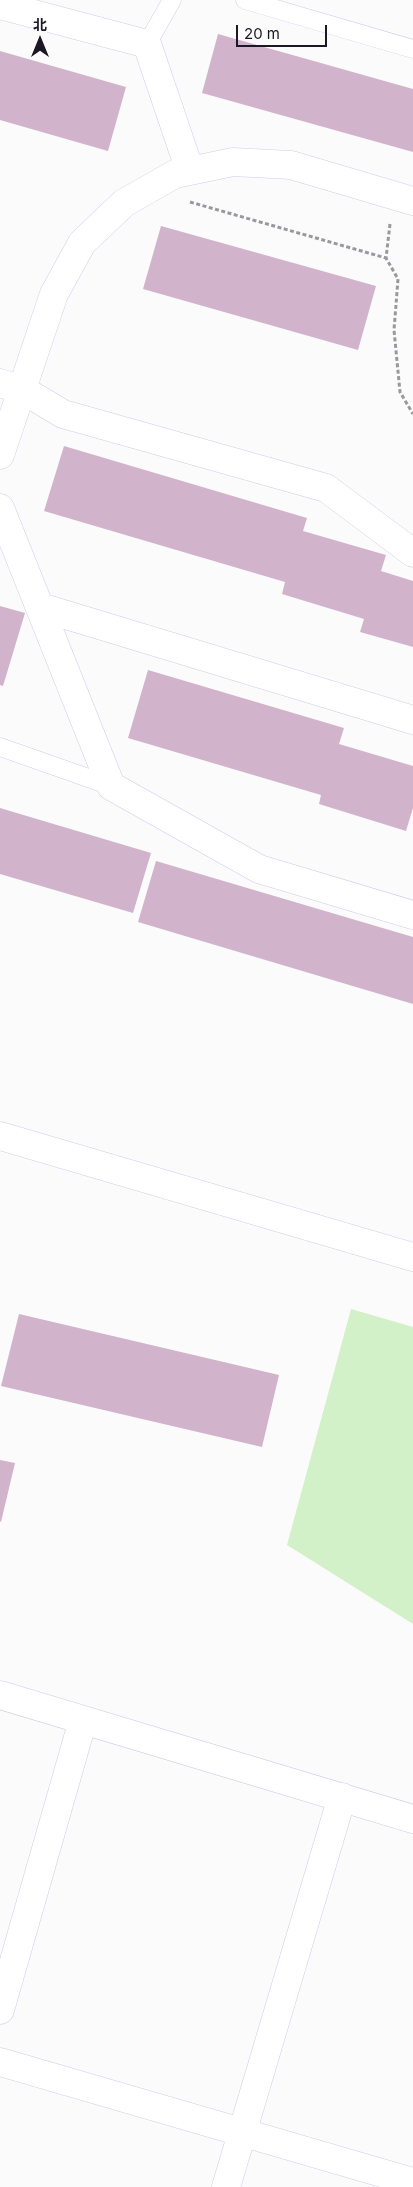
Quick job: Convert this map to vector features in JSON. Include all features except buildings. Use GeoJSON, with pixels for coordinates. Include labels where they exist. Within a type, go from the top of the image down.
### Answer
{"type":"FeatureCollection","features":[{"type":"Feature","properties":{"kind":"street"},"geometry":{"type":"LineString","coordinates":[[0,5],[147,44],[190,171]]}},
{"type":"Feature","properties":{"kind":"street"},"geometry":{"type":"LineString","coordinates":[[0,455],[12,387],[54,294],[82,243],[124,203],[175,174],[233,162],[291,165],[403,198]]}},
{"type":"Feature","properties":{"kind":"street"},"geometry":{"type":"LineString","coordinates":[[12,387],[63,414],[326,488],[413,553]]}},
{"type":"Feature","properties":{"kind":"street"},"geometry":{"type":"LineString","coordinates":[[0,508],[111,786],[259,869],[413,914]]}},
{"type":"Feature","properties":{"kind":"street"},"geometry":{"type":"LineString","coordinates":[[40,607],[413,720]]}},
{"type":"Feature","properties":{"kind":"street"},"geometry":{"type":"LineString","coordinates":[[0,1136],[413,1257]]}},
{"type":"Feature","properties":{"kind":"street"},"geometry":{"type":"LineString","coordinates":[[0,1695],[413,1818]]}},
{"type":"Feature","properties":{"kind":"street"},"geometry":{"type":"LineString","coordinates":[[0,2010],[83,1720]]}},
{"type":"Feature","properties":{"kind":"street"},"geometry":{"type":"LineString","coordinates":[[226,2187],[342,1797]]}},
{"type":"Feature","properties":{"kind":"street"},"geometry":{"type":"LineString","coordinates":[[0,2062],[413,2182]]}},
{"type":"Feature","properties":{"kind":"lane"},"geometry":{"type":"LineString","coordinates":[[147,44],[172,0]]}},
{"type":"Feature","properties":{"kind":"lane"},"geometry":{"type":"LineString","coordinates":[[245,0],[413,49]]}},
{"type":"Feature","properties":{"kind":"lane"},"geometry":{"type":"LineString","coordinates":[[0,747],[111,786]]}},
{"type":"Feature","properties":{"kind":"path"},"geometry":{"type":"LineString","coordinates":[[148,190],[386,258],[398,279],[394,330],[400,392],[413,414]]}},
{"type":"Feature","properties":{"kind":"path"},"geometry":{"type":"LineString","coordinates":[[386,258],[403,198]]}},
{"type":"Feature","properties":{"kind":"green space"},"geometry":{"type":"Polygon","coordinates":[[[351,1309],[413,1327],[413,1624],[287,1545],[351,1309]]]}}]}
